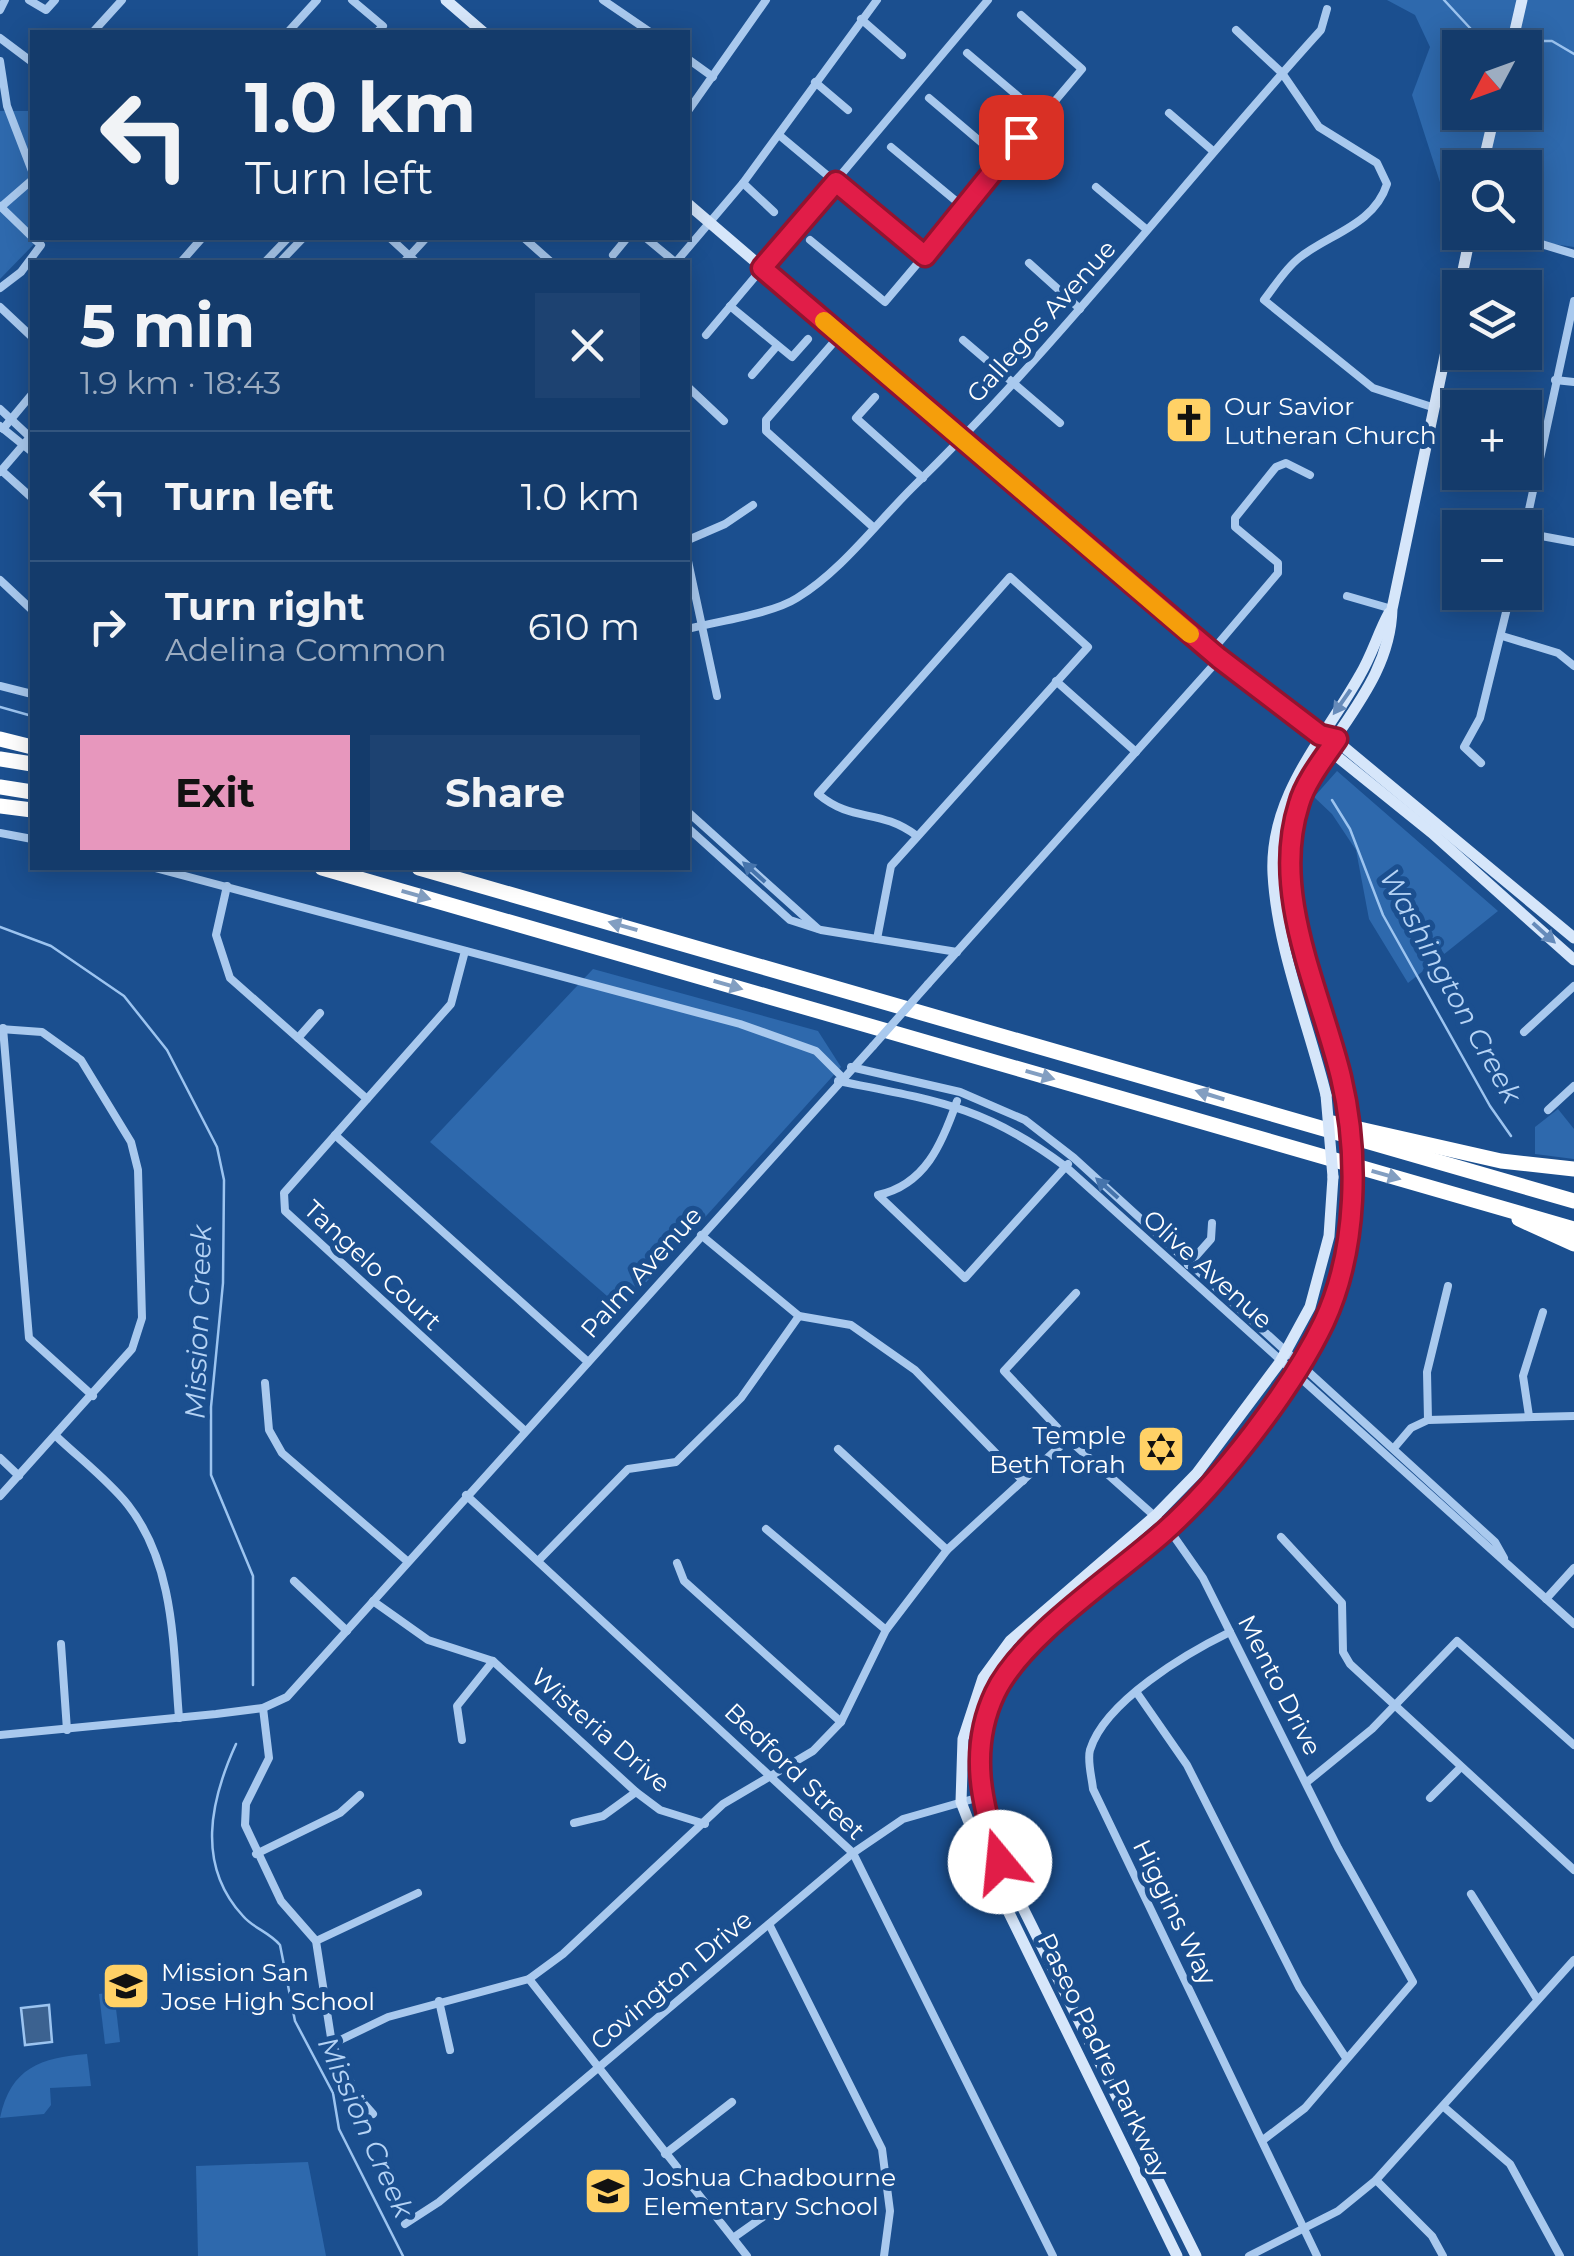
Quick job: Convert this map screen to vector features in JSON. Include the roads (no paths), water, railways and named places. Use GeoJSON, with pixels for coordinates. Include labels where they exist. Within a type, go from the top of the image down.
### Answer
{"type":"FeatureCollection","features":[{"type":"Feature","properties":{"kind":"highway"},"geometry":{"type":"LineString","coordinates":[[0,739],[30,746]]}},
{"type":"Feature","properties":{"kind":"highway"},"geometry":{"type":"LineString","coordinates":[[0,759],[30,764]]}},
{"type":"Feature","properties":{"kind":"highway"},"geometry":{"type":"LineString","coordinates":[[0,787],[30,792]]}},
{"type":"Feature","properties":{"kind":"highway"},"geometry":{"type":"LineString","coordinates":[[0,806],[30,810]]}},
{"type":"Feature","properties":{"kind":"highway"},"geometry":{"type":"LineString","coordinates":[[329,870],[1574,1229]]}},
{"type":"Feature","properties":{"kind":"highway"},"geometry":{"type":"LineString","coordinates":[[426,870],[1574,1201]]}},
{"type":"Feature","properties":{"kind":"highway"},"geometry":{"type":"LineString","coordinates":[[1304,1123],[1341,1123],[1501,1161],[1574,1169]]}},
{"type":"Feature","properties":{"kind":"highway"},"geometry":{"type":"LineString","coordinates":[[1512,1212],[1524,1226],[1574,1244]]}},
{"type":"Feature","properties":{"kind":"main road"},"geometry":{"type":"LineString","coordinates":[[446,0],[477,30]]}},
{"type":"Feature","properties":{"kind":"main road"},"geometry":{"type":"LineString","coordinates":[[690,206],[1215,655],[1320,735],[1329,750],[1432,833],[1574,960]]}},
{"type":"Feature","properties":{"kind":"main road","name":"Paseo Padre Parkway"},"geometry":{"type":"LineString","coordinates":[[1196,2256],[1000,1862],[980,1797],[980,1744],[996,1692],[1023,1652],[1168,1528],[1298,1370],[1326,1318],[1346,1245],[1352,1183],[1346,1101],[1300,931],[1289,869],[1299,802],[1379,667],[1391,634],[1392,610],[1432,407],[1467,250]]}},
{"type":"Feature","properties":{"kind":"main road","name":"Paseo Padre Parkway"},"geometry":{"type":"LineString","coordinates":[[1177,2256],[986,1866],[962,1802],[964,1739],[983,1678],[1010,1640],[1155,1516],[1197,1473],[1283,1356],[1310,1307],[1329,1236],[1334,1178],[1326,1095],[1281,932],[1272,870],[1287,795],[1320,735],[1358,679],[1392,610]]}},
{"type":"Feature","properties":{"kind":"main road"},"geometry":{"type":"LineString","coordinates":[[1320,735],[1337,739],[1574,938]]}},
{"type":"Feature","properties":{"kind":"street"},"geometry":{"type":"LineString","coordinates":[[0,10],[5,0]]}},
{"type":"Feature","properties":{"kind":"street"},"geometry":{"type":"LineString","coordinates":[[28,0],[46,10],[55,0]]}},
{"type":"Feature","properties":{"kind":"street"},"geometry":{"type":"LineString","coordinates":[[96,30],[122,0]]}},
{"type":"Feature","properties":{"kind":"street"},"geometry":{"type":"LineString","coordinates":[[290,30],[317,0]]}},
{"type":"Feature","properties":{"kind":"street"},"geometry":{"type":"LineString","coordinates":[[352,0],[383,26],[380,30]]}},
{"type":"Feature","properties":{"kind":"street"},"geometry":{"type":"LineString","coordinates":[[603,0],[647,30]]}},
{"type":"Feature","properties":{"kind":"street"},"geometry":{"type":"LineString","coordinates":[[690,108],[764,3],[753,0]]}},
{"type":"Feature","properties":{"kind":"street"},"geometry":{"type":"LineString","coordinates":[[678,260],[742,183],[877,0]]}},
{"type":"Feature","properties":{"kind":"street"},"geometry":{"type":"LineString","coordinates":[[706,335],[988,0]]}},
{"type":"Feature","properties":{"kind":"street","name":"Gallegos Avenue"},"geometry":{"type":"LineString","coordinates":[[690,628],[794,600],[830,572],[961,440],[1118,269],[1146,229],[1321,30],[1327,9]]}},
{"type":"Feature","properties":{"kind":"street"},"geometry":{"type":"LineString","coordinates":[[810,240],[885,302],[962,206],[1082,69],[1021,15]]}},
{"type":"Feature","properties":{"kind":"street"},"geometry":{"type":"LineString","coordinates":[[861,19],[902,55]]}},
{"type":"Feature","properties":{"kind":"street"},"geometry":{"type":"LineString","coordinates":[[1236,30],[1282,73],[1318,127],[1377,163],[1387,184],[1384,195],[1358,222],[1302,256],[1264,300],[1374,388],[1432,407]]}},
{"type":"Feature","properties":{"kind":"street"},"geometry":{"type":"LineString","coordinates":[[0,38],[30,60]]}},
{"type":"Feature","properties":{"kind":"street"},"geometry":{"type":"LineString","coordinates":[[967,53],[1040,115]]}},
{"type":"Feature","properties":{"kind":"street"},"geometry":{"type":"LineString","coordinates":[[690,60],[713,76]]}},
{"type":"Feature","properties":{"kind":"street"},"geometry":{"type":"LineString","coordinates":[[0,61],[7,106],[30,166]]}},
{"type":"Feature","properties":{"kind":"street"},"geometry":{"type":"LineString","coordinates":[[815,82],[848,110]]}},
{"type":"Feature","properties":{"kind":"street"},"geometry":{"type":"LineString","coordinates":[[929,98],[1002,160]]}},
{"type":"Feature","properties":{"kind":"street"},"geometry":{"type":"LineString","coordinates":[[1170,113],[1213,152]]}},
{"type":"Feature","properties":{"kind":"street"},"geometry":{"type":"LineString","coordinates":[[779,134],[925,256]]}},
{"type":"Feature","properties":{"kind":"street"},"geometry":{"type":"LineString","coordinates":[[890,146],[962,206]]}},
{"type":"Feature","properties":{"kind":"street"},"geometry":{"type":"LineString","coordinates":[[30,182],[0,206],[30,234]]}},
{"type":"Feature","properties":{"kind":"street"},"geometry":{"type":"LineString","coordinates":[[742,183],[774,212]]}},
{"type":"Feature","properties":{"kind":"street"},"geometry":{"type":"LineString","coordinates":[[1096,187],[1146,229]]}},
{"type":"Feature","properties":{"kind":"street"},"geometry":{"type":"LineString","coordinates":[[30,260],[42,245],[36,240]]}},
{"type":"Feature","properties":{"kind":"street"},"geometry":{"type":"LineString","coordinates":[[182,260],[200,240]]}},
{"type":"Feature","properties":{"kind":"street"},"geometry":{"type":"LineString","coordinates":[[267,260],[286,240]]}},
{"type":"Feature","properties":{"kind":"street"},"geometry":{"type":"LineString","coordinates":[[282,260],[301,240]]}},
{"type":"Feature","properties":{"kind":"street"},"geometry":{"type":"LineString","coordinates":[[392,240],[410,260]]}},
{"type":"Feature","properties":{"kind":"street"},"geometry":{"type":"LineString","coordinates":[[526,240],[549,260]]}},
{"type":"Feature","properties":{"kind":"street"},"geometry":{"type":"LineString","coordinates":[[613,255],[625,240]]}},
{"type":"Feature","properties":{"kind":"street"},"geometry":{"type":"LineString","coordinates":[[648,240],[674,260]]}},
{"type":"Feature","properties":{"kind":"street"},"geometry":{"type":"LineString","coordinates":[[1542,244],[1574,254]]}},
{"type":"Feature","properties":{"kind":"street"},"geometry":{"type":"LineString","coordinates":[[0,288],[30,260]]}},
{"type":"Feature","properties":{"kind":"street"},"geometry":{"type":"LineString","coordinates":[[1030,262],[1080,309]]}},
{"type":"Feature","properties":{"kind":"street"},"geometry":{"type":"LineString","coordinates":[[1529,510],[1574,301]]}},
{"type":"Feature","properties":{"kind":"street"},"geometry":{"type":"LineString","coordinates":[[730,306],[792,357],[808,339]]}},
{"type":"Feature","properties":{"kind":"street"},"geometry":{"type":"LineString","coordinates":[[0,307],[30,335]]}},
{"type":"Feature","properties":{"kind":"street"},"geometry":{"type":"LineString","coordinates":[[840,335],[766,420],[766,432],[873,527]]}},
{"type":"Feature","properties":{"kind":"street"},"geometry":{"type":"LineString","coordinates":[[963,340],[1060,423]]}},
{"type":"Feature","properties":{"kind":"street"},"geometry":{"type":"LineString","coordinates":[[752,375],[777,346]]}},
{"type":"Feature","properties":{"kind":"street"},"geometry":{"type":"LineString","coordinates":[[1555,380],[1574,382]]}},
{"type":"Feature","properties":{"kind":"street"},"geometry":{"type":"LineString","coordinates":[[690,390],[724,420]]}},
{"type":"Feature","properties":{"kind":"street"},"geometry":{"type":"LineString","coordinates":[[30,396],[2,427],[30,451]]}},
{"type":"Feature","properties":{"kind":"street"},"geometry":{"type":"LineString","coordinates":[[875,397],[856,418],[923,478]]}},
{"type":"Feature","properties":{"kind":"street"},"geometry":{"type":"LineString","coordinates":[[0,409],[30,437]]}},
{"type":"Feature","properties":{"kind":"street"},"geometry":{"type":"LineString","coordinates":[[30,439],[1,471],[30,496]]}},
{"type":"Feature","properties":{"kind":"street","name":"Palm Avenue"},"geometry":{"type":"LineString","coordinates":[[0,1735],[263,1708],[287,1697],[1136,752],[1278,573],[1278,562],[1235,527],[1235,518],[1276,467],[1286,463],[1310,475]]}},
{"type":"Feature","properties":{"kind":"street"},"geometry":{"type":"LineString","coordinates":[[690,539],[725,524],[753,505]]}},
{"type":"Feature","properties":{"kind":"street"},"geometry":{"type":"LineString","coordinates":[[1542,534],[1574,542]]}},
{"type":"Feature","properties":{"kind":"street"},"geometry":{"type":"LineString","coordinates":[[690,569],[717,696]]}},
{"type":"Feature","properties":{"kind":"street"},"geometry":{"type":"LineString","coordinates":[[878,939],[890,866],[1088,647],[1010,577],[818,794],[839,812],[893,818],[917,836]]}},
{"type":"Feature","properties":{"kind":"street"},"geometry":{"type":"LineString","coordinates":[[0,580],[30,608]]}},
{"type":"Feature","properties":{"kind":"street"},"geometry":{"type":"LineString","coordinates":[[1348,596],[1392,610]]}},
{"type":"Feature","properties":{"kind":"street"},"geometry":{"type":"LineString","coordinates":[[1481,763],[1464,747],[1480,718],[1507,610]]}},
{"type":"Feature","properties":{"kind":"street"},"geometry":{"type":"LineString","coordinates":[[1502,636],[1558,653],[1574,666]]}},
{"type":"Feature","properties":{"kind":"street"},"geometry":{"type":"LineString","coordinates":[[1056,682],[1136,752]]}},
{"type":"Feature","properties":{"kind":"street"},"geometry":{"type":"LineString","coordinates":[[0,686],[30,694]]}},
{"type":"Feature","properties":{"kind":"street"},"geometry":{"type":"LineString","coordinates":[[690,814],[821,930]]}},
{"type":"Feature","properties":{"kind":"street"},"geometry":{"type":"LineString","coordinates":[[690,830],[790,920],[821,930],[956,952]]}},
{"type":"Feature","properties":{"kind":"street"},"geometry":{"type":"LineString","coordinates":[[0,833],[30,839]]}},
{"type":"Feature","properties":{"kind":"street"},"geometry":{"type":"LineString","coordinates":[[163,870],[740,1024],[816,1050],[834,1067],[840,1079]]}},
{"type":"Feature","properties":{"kind":"street"},"geometry":{"type":"LineString","coordinates":[[227,886],[216,934],[222,964],[230,978],[367,1099]]}},
{"type":"Feature","properties":{"kind":"street","name":"Tangelo Court"},"geometry":{"type":"LineString","coordinates":[[466,951],[451,1004],[284,1193],[290,1220],[524,1430]]}},
{"type":"Feature","properties":{"kind":"street"},"geometry":{"type":"LineString","coordinates":[[1524,1032],[1574,986]]}},
{"type":"Feature","properties":{"kind":"street"},"geometry":{"type":"LineString","coordinates":[[298,1038],[320,1013]]}},
{"type":"Feature","properties":{"kind":"street"},"geometry":{"type":"LineString","coordinates":[[0,1496],[94,1396],[132,1349],[142,1318],[138,1170],[131,1142],[81,1060],[42,1032],[2,1029],[30,1338],[94,1396]]}},
{"type":"Feature","properties":{"kind":"street","name":"Olive Avenue"},"geometry":{"type":"LineString","coordinates":[[851,1067],[960,1092],[1025,1120],[1074,1158],[1190,1263],[1283,1356],[1574,1624]]}},
{"type":"Feature","properties":{"kind":"street","name":"Olive Avenue"},"geometry":{"type":"LineString","coordinates":[[840,1079],[956,1104],[1019,1131],[1066,1167],[1283,1356]]}},
{"type":"Feature","properties":{"kind":"street"},"geometry":{"type":"LineString","coordinates":[[1548,1110],[1574,1086]]}},
{"type":"Feature","properties":{"kind":"street"},"geometry":{"type":"LineString","coordinates":[[960,1092],[929,1161],[902,1190],[878,1195],[965,1278],[1074,1158]]}},
{"type":"Feature","properties":{"kind":"street"},"geometry":{"type":"LineString","coordinates":[[335,1135],[588,1362]]}},
{"type":"Feature","properties":{"kind":"street"},"geometry":{"type":"LineString","coordinates":[[1182,1272],[1211,1240],[1212,1223]]}},
{"type":"Feature","properties":{"kind":"street"},"geometry":{"type":"LineString","coordinates":[[702,1235],[799,1316],[851,1325],[914,1370],[1023,1481]]}},
{"type":"Feature","properties":{"kind":"street"},"geometry":{"type":"LineString","coordinates":[[1428,1420],[1428,1372],[1448,1286]]}},
{"type":"Feature","properties":{"kind":"street","name":"Mento Drive"},"geometry":{"type":"LineString","coordinates":[[1076,1292],[1004,1371],[1068,1439],[1168,1528],[1204,1578],[1338,1848],[1413,1982],[1346,2058]]}},
{"type":"Feature","properties":{"kind":"street"},"geometry":{"type":"LineString","coordinates":[[1529,1416],[1523,1376],[1543,1312]]}},
{"type":"Feature","properties":{"kind":"street"},"geometry":{"type":"LineString","coordinates":[[539,1560],[628,1469],[676,1462],[740,1398],[799,1316]]}},
{"type":"Feature","properties":{"kind":"street"},"geometry":{"type":"LineString","coordinates":[[266,1383],[268,1430],[282,1452],[407,1562]]}},
{"type":"Feature","properties":{"kind":"street"},"geometry":{"type":"LineString","coordinates":[[1390,1451],[1411,1428],[1428,1420],[1574,1416]]}},
{"type":"Feature","properties":{"kind":"street"},"geometry":{"type":"LineString","coordinates":[[56,1436],[128,1504],[156,1552],[170,1605],[179,1718]]}},
{"type":"Feature","properties":{"kind":"street"},"geometry":{"type":"LineString","coordinates":[[332,2044],[388,2017],[438,2000],[529,1979],[563,1954],[724,1804],[813,1751],[841,1722],[886,1630],[947,1550],[1068,1439]]}},
{"type":"Feature","properties":{"kind":"street"},"geometry":{"type":"LineString","coordinates":[[838,1450],[947,1550]]}},
{"type":"Feature","properties":{"kind":"street"},"geometry":{"type":"LineString","coordinates":[[0,1458],[19,1476]]}},
{"type":"Feature","properties":{"kind":"street","name":"Bedford Street"},"geometry":{"type":"LineString","coordinates":[[466,1495],[774,1775],[853,1853],[1053,2256]]}},
{"type":"Feature","properties":{"kind":"street"},"geometry":{"type":"LineString","coordinates":[[766,1528],[886,1630]]}},
{"type":"Feature","properties":{"kind":"street"},"geometry":{"type":"LineString","coordinates":[[1281,1537],[1342,1603],[1343,1652],[1391,1705],[1574,1870]]}},
{"type":"Feature","properties":{"kind":"street"},"geometry":{"type":"LineString","coordinates":[[677,1564],[684,1581],[841,1722]]}},
{"type":"Feature","properties":{"kind":"street"},"geometry":{"type":"LineString","coordinates":[[1546,1598],[1574,1568]]}},
{"type":"Feature","properties":{"kind":"street"},"geometry":{"type":"LineString","coordinates":[[294,1581],[347,1631]]}},
{"type":"Feature","properties":{"kind":"street","name":"Wisteria Drive"},"geometry":{"type":"LineString","coordinates":[[373,1602],[428,1640],[493,1661],[636,1792],[660,1810],[705,1824]]}},
{"type":"Feature","properties":{"kind":"street","name":"Higgins Way"},"geometry":{"type":"LineString","coordinates":[[1230,1632],[1186,1654],[1137,1693],[1105,1726],[1090,1752],[1093,1789],[1317,2256]]}},
{"type":"Feature","properties":{"kind":"street"},"geometry":{"type":"LineString","coordinates":[[1307,1782],[1372,1729],[1456,1640],[1574,1745]]}},
{"type":"Feature","properties":{"kind":"street"},"geometry":{"type":"LineString","coordinates":[[61,1644],[67,1730]]}},
{"type":"Feature","properties":{"kind":"street"},"geometry":{"type":"LineString","coordinates":[[462,1740],[457,1706],[493,1661]]}},
{"type":"Feature","properties":{"kind":"street"},"geometry":{"type":"LineString","coordinates":[[1137,1693],[1186,1764],[1299,1987],[1346,2058],[1305,2108],[1263,2140]]}},
{"type":"Feature","properties":{"kind":"street"},"geometry":{"type":"LineString","coordinates":[[263,1708],[269,1758],[246,1804],[245,1824],[256,1854],[282,1901],[316,1941],[332,2044],[358,2097],[373,2114]]}},
{"type":"Feature","properties":{"kind":"street"},"geometry":{"type":"LineString","coordinates":[[1430,1798],[1459,1769]]}},
{"type":"Feature","properties":{"kind":"street"},"geometry":{"type":"LineString","coordinates":[[574,1823],[603,1816],[636,1792]]}},
{"type":"Feature","properties":{"kind":"street"},"geometry":{"type":"LineString","coordinates":[[256,1854],[340,1813],[360,1794]]}},
{"type":"Feature","properties":{"kind":"street","name":"Covington Drive"},"geometry":{"type":"LineString","coordinates":[[405,2224],[439,2202],[853,1853],[902,1819],[980,1797]]}},
{"type":"Feature","properties":{"kind":"street"},"geometry":{"type":"LineString","coordinates":[[316,1941],[418,1893]]}},
{"type":"Feature","properties":{"kind":"street"},"geometry":{"type":"LineString","coordinates":[[1471,1894],[1537,2000]]}},
{"type":"Feature","properties":{"kind":"street"},"geometry":{"type":"LineString","coordinates":[[769,1924],[882,2149],[890,2211],[884,2256]]}},
{"type":"Feature","properties":{"kind":"street"},"geometry":{"type":"LineString","coordinates":[[1249,2256],[1338,2211],[1376,2180],[1574,1960]]}},
{"type":"Feature","properties":{"kind":"street"},"geometry":{"type":"LineString","coordinates":[[529,1979],[747,2256]]}},
{"type":"Feature","properties":{"kind":"street"},"geometry":{"type":"LineString","coordinates":[[438,2000],[450,2050]]}},
{"type":"Feature","properties":{"kind":"street"},"geometry":{"type":"LineString","coordinates":[[665,2154],[732,2102]]}},
{"type":"Feature","properties":{"kind":"street"},"geometry":{"type":"LineString","coordinates":[[1444,2107],[1510,2164],[1560,2256]]}},
{"type":"Feature","properties":{"kind":"street"},"geometry":{"type":"LineString","coordinates":[[1376,2180],[1432,2236],[1443,2256]]}},
{"type":"Feature","properties":{"kind":"street"},"geometry":{"type":"LineString","coordinates":[[734,2238],[780,2205]]}},
{"type":"Feature","properties":{"kind":"waterway"},"geometry":{"type":"LineString","coordinates":[[1444,0],[1472,30]]}},
{"type":"Feature","properties":{"kind":"waterway"},"geometry":{"type":"LineString","coordinates":[[1542,41],[1552,41],[1574,54]]}},
{"type":"Feature","properties":{"kind":"waterway"},"geometry":{"type":"LineString","coordinates":[[0,707],[30,715]]}},
{"type":"Feature","properties":{"kind":"waterway","name":"Washington Creek"},"geometry":{"type":"LineString","coordinates":[[1332,800],[1350,829],[1383,915],[1490,1106],[1511,1136]]}},
{"type":"Feature","properties":{"kind":"waterway","name":"Mission Creek"},"geometry":{"type":"LineString","coordinates":[[0,927],[51,946],[124,996],[167,1050],[217,1147],[224,1180],[223,1283],[211,1407],[211,1475],[253,1576],[253,1685]]}},
{"type":"Feature","properties":{"kind":"waterway","name":"Mission Creek"},"geometry":{"type":"LineString","coordinates":[[236,1744],[214,1810],[213,1854],[218,1876],[243,1916],[280,1945],[295,2021],[333,2093],[339,2129],[403,2256]]}},
{"type":"Feature","properties":{"kind":"place","name":"Our Savior Lutheran Church"},"geometry":{"type":"Point","coordinates":[1189,420]}},
{"type":"Feature","properties":{"kind":"place","name":"Temple Beth Torah"},"geometry":{"type":"Point","coordinates":[1161,1449]}},
{"type":"Feature","properties":{"kind":"place","name":"Mission San Jose High School"},"geometry":{"type":"Point","coordinates":[126,1986]}},
{"type":"Feature","properties":{"kind":"place","name":"Joshua Chadbourne Elementary School"},"geometry":{"type":"Point","coordinates":[608,2191]}}]}
